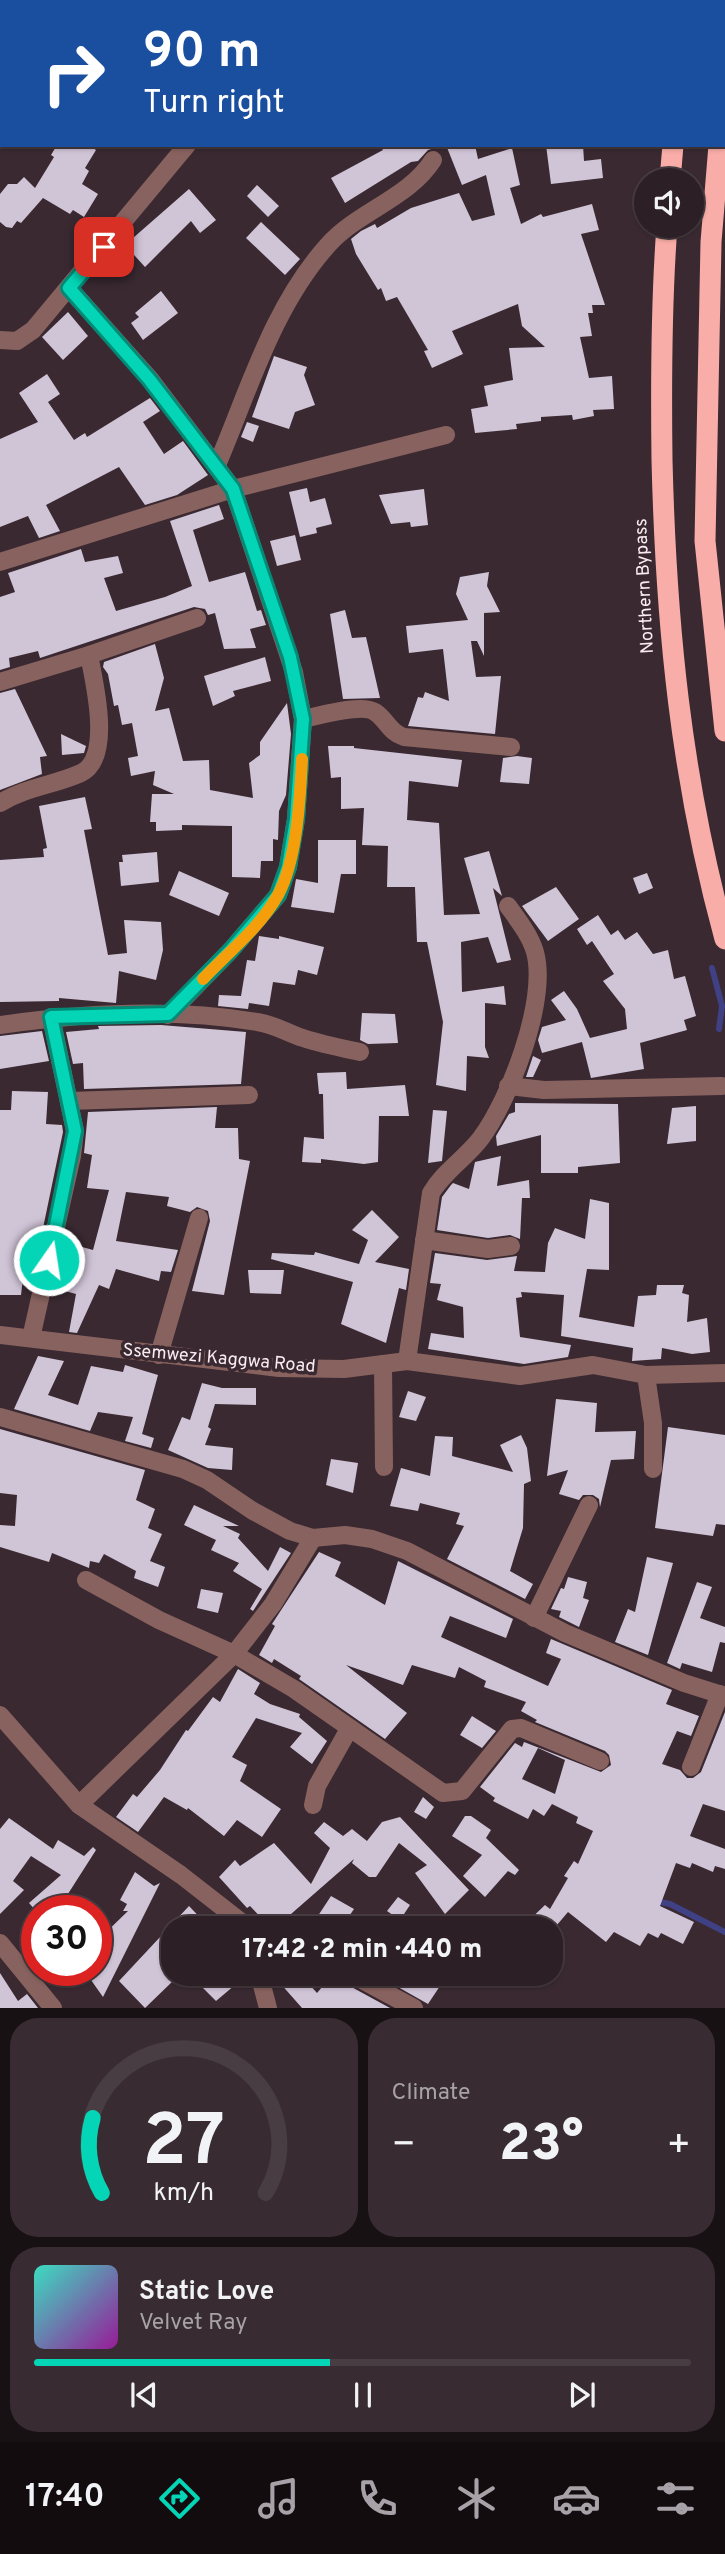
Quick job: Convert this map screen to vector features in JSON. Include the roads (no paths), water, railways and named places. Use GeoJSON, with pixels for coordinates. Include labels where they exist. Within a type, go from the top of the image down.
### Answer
{"type":"FeatureCollection","features":[{"type":"Feature","properties":{"kind":"highway"},"geometry":{"type":"LineString","coordinates":[[671,168],[673,147]]}},
{"type":"Feature","properties":{"kind":"highway"},"geometry":{"type":"LineString","coordinates":[[719,147],[711,242],[705,541],[725,731]]}},
{"type":"Feature","properties":{"kind":"highway","name":"Northern Bypass"},"geometry":{"type":"LineString","coordinates":[[666,238],[662,287],[664,567],[673,676],[695,810],[725,939]]}},
{"type":"Feature","properties":{"kind":"street"},"geometry":{"type":"LineString","coordinates":[[0,340],[17,341],[27,336],[185,147]]}},
{"type":"Feature","properties":{"kind":"street"},"geometry":{"type":"LineString","coordinates":[[217,465],[284,305],[329,243],[405,187],[433,160]]}},
{"type":"Feature","properties":{"kind":"street"},"geometry":{"type":"LineString","coordinates":[[69,288],[149,379],[233,489],[294,672],[303,719],[296,819],[288,867],[278,895],[231,950],[168,1014]]}},
{"type":"Feature","properties":{"kind":"street"},"geometry":{"type":"LineString","coordinates":[[0,562],[233,489],[446,435]]}},
{"type":"Feature","properties":{"kind":"street"},"geometry":{"type":"LineString","coordinates":[[0,682],[197,618]]}},
{"type":"Feature","properties":{"kind":"street"},"geometry":{"type":"LineString","coordinates":[[0,803],[20,792],[81,773],[92,763],[99,740],[99,719],[89,655]]}},
{"type":"Feature","properties":{"kind":"street"},"geometry":{"type":"LineString","coordinates":[[303,719],[367,709],[380,716],[391,731],[404,737],[511,747]]}},
{"type":"Feature","properties":{"kind":"street"},"geometry":{"type":"LineString","coordinates":[[407,1361],[422,1272],[431,1193],[440,1178],[484,1135],[508,1086],[531,1026],[538,980],[534,950],[525,930],[508,906]]}},
{"type":"Feature","properties":{"kind":"street"},"geometry":{"type":"LineString","coordinates":[[0,1025],[51,1017],[168,1014],[258,1022],[304,1039],[360,1052]]}},
{"type":"Feature","properties":{"kind":"street"},"geometry":{"type":"LineString","coordinates":[[32,1338],[72,1156],[75,1131],[51,1017]]}},
{"type":"Feature","properties":{"kind":"street"},"geometry":{"type":"LineString","coordinates":[[508,1086],[544,1090],[722,1086]]}},
{"type":"Feature","properties":{"kind":"street"},"geometry":{"type":"LineString","coordinates":[[69,1101],[249,1095]]}},
{"type":"Feature","properties":{"kind":"street"},"geometry":{"type":"LineString","coordinates":[[159,1355],[200,1218]]}},
{"type":"Feature","properties":{"kind":"street"},"geometry":{"type":"LineString","coordinates":[[424,1241],[488,1249],[511,1246]]}},
{"type":"Feature","properties":{"kind":"street","name":"Ssemwezi Kaggwa Road"},"geometry":{"type":"LineString","coordinates":[[0,1335],[279,1368],[344,1369],[407,1361],[520,1376],[593,1365],[646,1375],[725,1373]]}},
{"type":"Feature","properties":{"kind":"street"},"geometry":{"type":"LineString","coordinates":[[383,1364],[384,1467]]}},
{"type":"Feature","properties":{"kind":"street"},"geometry":{"type":"LineString","coordinates":[[646,1375],[653,1423],[653,1469]]}},
{"type":"Feature","properties":{"kind":"street"},"geometry":{"type":"LineString","coordinates":[[0,1417],[183,1469],[207,1480],[271,1522],[313,1538],[359,1537],[407,1551],[534,1618],[684,1683],[722,1695],[691,1767]]}},
{"type":"Feature","properties":{"kind":"street"},"geometry":{"type":"LineString","coordinates":[[534,1618],[589,1505]]}},
{"type":"Feature","properties":{"kind":"street"},"geometry":{"type":"LineString","coordinates":[[79,1805],[234,1654],[273,1604],[313,1538]]}},
{"type":"Feature","properties":{"kind":"street"},"geometry":{"type":"LineString","coordinates":[[86,1580],[159,1620],[234,1654],[293,1689],[443,1793],[462,1791],[512,1729],[521,1728],[600,1761]]}},
{"type":"Feature","properties":{"kind":"street"},"geometry":{"type":"LineString","coordinates":[[0,1715],[79,1805],[181,1875],[233,1916]]}},
{"type":"Feature","properties":{"kind":"street"},"geometry":{"type":"LineString","coordinates":[[313,1805],[317,1786],[349,1729]]}},
{"type":"Feature","properties":{"kind":"street"},"geometry":{"type":"LineString","coordinates":[[0,1943],[53,2008]]}},
{"type":"Feature","properties":{"kind":"street"},"geometry":{"type":"LineString","coordinates":[[262,1986],[268,2008]]}},
{"type":"Feature","properties":{"kind":"street"},"geometry":{"type":"LineString","coordinates":[[373,1986],[414,2008]]}},
{"type":"Feature","properties":{"kind":"waterway"},"geometry":{"type":"LineString","coordinates":[[712,968],[722,1006],[719,1029]]}},
{"type":"Feature","properties":{"kind":"waterway"},"geometry":{"type":"LineString","coordinates":[[655,1901],[670,1904],[725,1932]]}}]}
